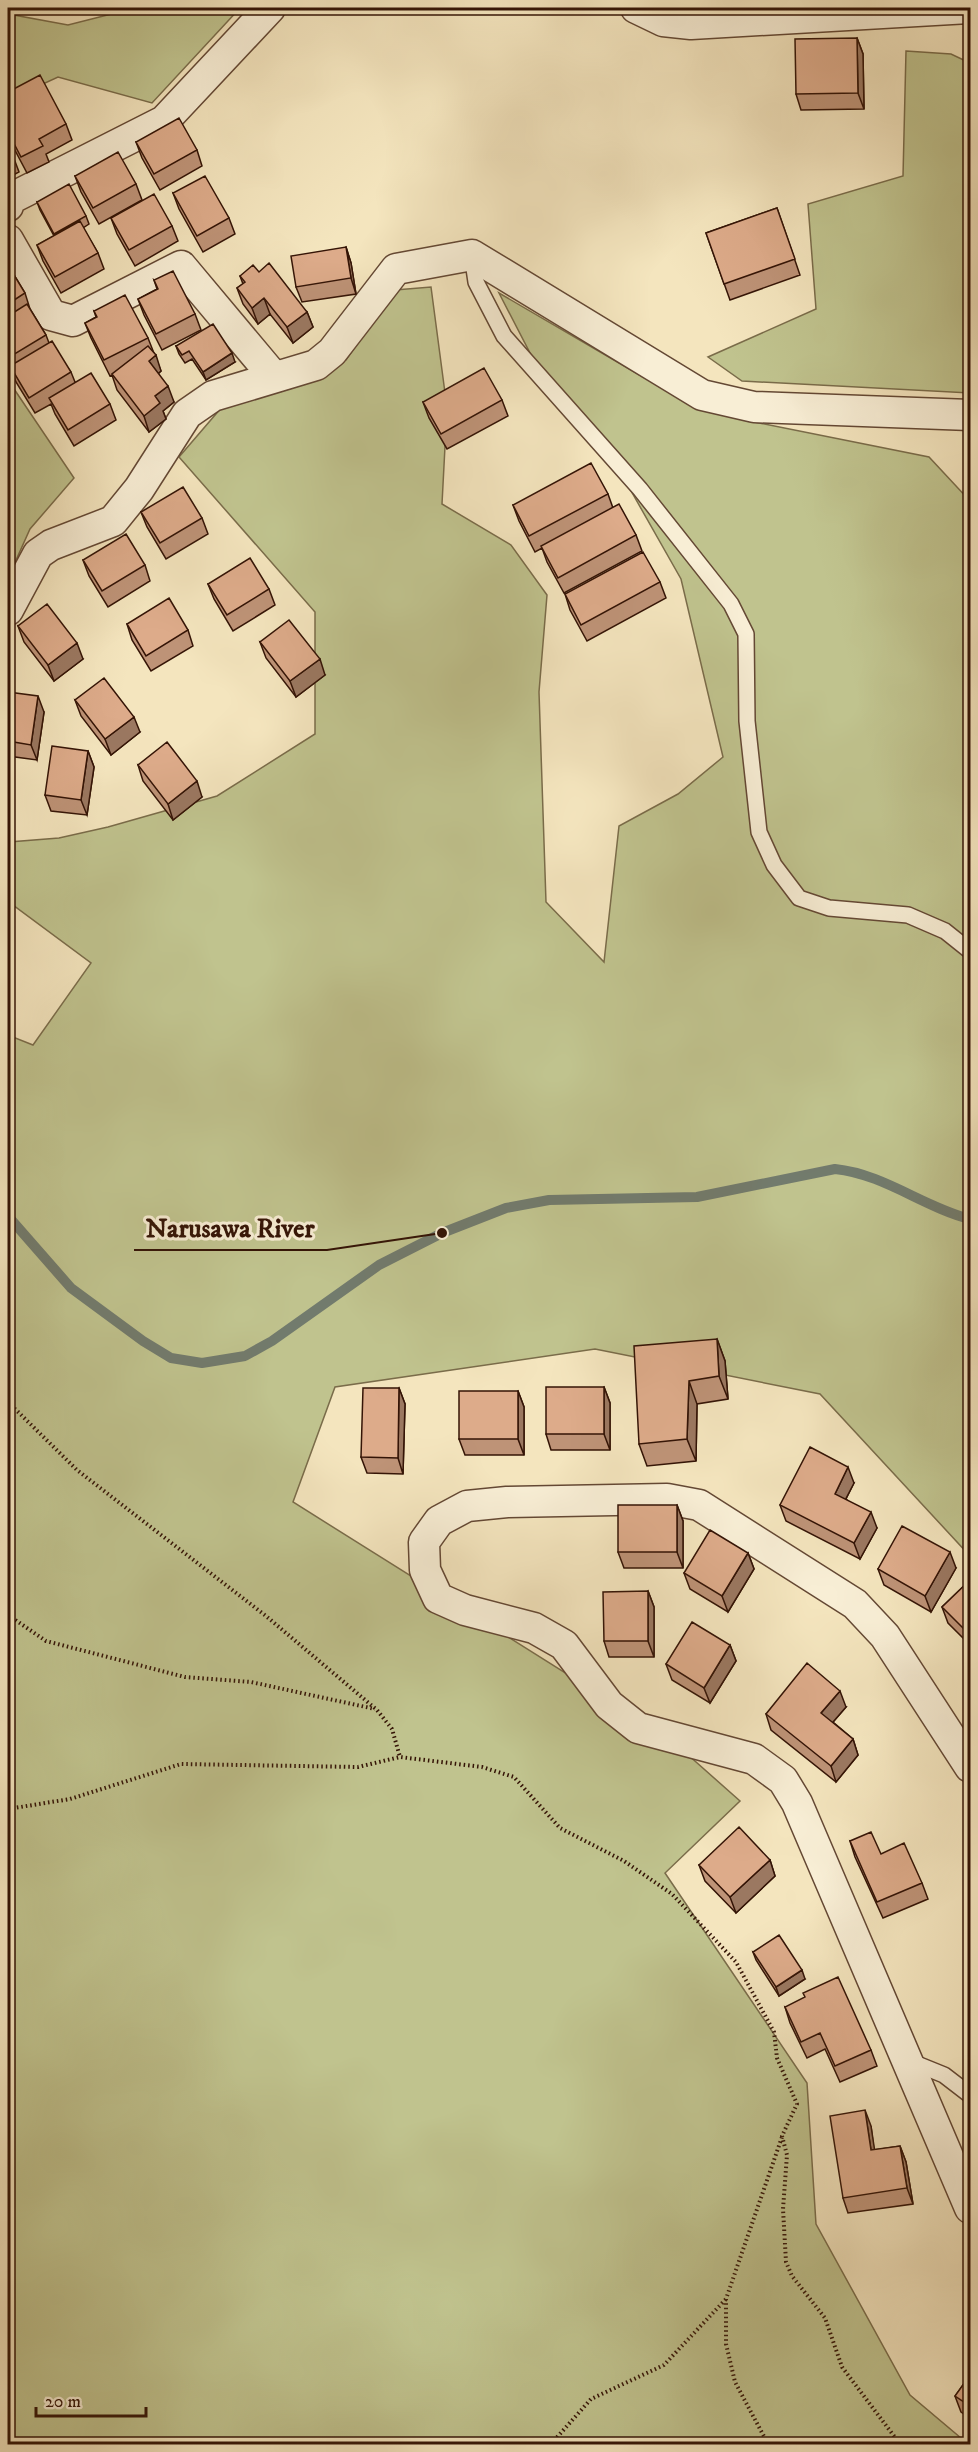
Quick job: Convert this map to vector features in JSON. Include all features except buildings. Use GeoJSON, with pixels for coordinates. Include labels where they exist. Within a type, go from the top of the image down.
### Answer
{"type":"FeatureCollection","features":[{"type":"Feature","properties":{"kind":"street"},"geometry":{"type":"LineString","coordinates":[[8,206],[10,199],[164,121],[270,8]]}},
{"type":"Feature","properties":{"kind":"street"},"geometry":{"type":"LineString","coordinates":[[636,8],[663,21],[691,24],[969,8]]}},
{"type":"Feature","properties":{"kind":"street"},"geometry":{"type":"LineString","coordinates":[[8,240],[51,315],[73,321],[181,266],[274,377]]}},
{"type":"Feature","properties":{"kind":"street"},"geometry":{"type":"LineString","coordinates":[[8,610],[38,554],[51,544],[113,521],[139,489],[188,414],[213,396],[316,365],[332,352],[396,269],[472,255],[702,394],[754,407],[970,415]]}},
{"type":"Feature","properties":{"kind":"street"},"geometry":{"type":"LineString","coordinates":[[970,1767],[885,1636],[855,1604],[699,1505],[667,1498],[507,1502],[467,1506],[439,1521],[424,1542],[425,1570],[438,1598],[465,1610],[534,1628],[564,1645],[609,1705],[639,1728],[754,1759],[783,1780],[797,1803],[970,2208]]}},
{"type":"Feature","properties":{"kind":"lane"},"geometry":{"type":"LineString","coordinates":[[472,255],[476,282],[504,336],[640,489],[731,604],[746,634],[747,722],[759,832],[774,865],[799,898],[829,908],[908,915],[945,931],[970,951]]}},
{"type":"Feature","properties":{"kind":"lane"},"geometry":{"type":"LineString","coordinates":[[907,2060],[944,2075],[970,2095]]}},
{"type":"Feature","properties":{"kind":"path"},"geometry":{"type":"LineString","coordinates":[[8,1402],[77,1470],[266,1616],[377,1710],[392,1729],[400,1757]]}},
{"type":"Feature","properties":{"kind":"path"},"geometry":{"type":"LineString","coordinates":[[8,1615],[46,1641],[185,1677],[251,1682],[377,1710]]}},
{"type":"Feature","properties":{"kind":"path"},"geometry":{"type":"LineString","coordinates":[[8,1809],[70,1799],[181,1764],[358,1767],[400,1757],[482,1767],[514,1777],[560,1828],[624,1861],[672,1894],[736,1962],[774,2032],[777,2058],[797,2104],[782,2136],[726,2299],[726,2344],[735,2382],[768,2445]]}},
{"type":"Feature","properties":{"kind":"path"},"geometry":{"type":"LineString","coordinates":[[782,2136],[787,2155],[783,2209],[786,2262],[792,2276],[825,2318],[842,2367],[900,2445]]}},
{"type":"Feature","properties":{"kind":"path"},"geometry":{"type":"LineString","coordinates":[[551,2445],[591,2399],[664,2365],[726,2299]]}},
{"type":"Feature","properties":{"kind":"green space"},"geometry":{"type":"Polygon","coordinates":[[[135,8],[240,8],[152,103],[58,77],[8,100],[8,14],[68,25],[135,8]]]}},
{"type":"Feature","properties":{"kind":"green space"},"geometry":{"type":"Polygon","coordinates":[[[906,51],[951,54],[970,63],[970,393],[742,381],[708,357],[816,309],[808,204],[903,176],[906,51]]]}},
{"type":"Feature","properties":{"kind":"green space"},"geometry":{"type":"Polygon","coordinates":[[[431,287],[447,408],[442,504],[511,545],[547,595],[539,692],[546,902],[604,962],[619,826],[678,794],[723,757],[681,579],[626,482],[559,409],[499,293],[643,377],[744,420],[929,457],[970,501],[970,1556],[820,1394],[595,1349],[335,1387],[293,1502],[669,1738],[740,1801],[665,1873],[807,2083],[816,2224],[910,2395],[968,2444],[8,2444],[8,1035],[33,1045],[91,963],[9,902],[9,842],[59,838],[108,827],[217,796],[315,734],[315,612],[179,457],[222,407],[346,360],[395,290],[431,287]]]}},
{"type":"Feature","properties":{"kind":"green space"},"geometry":{"type":"Polygon","coordinates":[[[8,380],[74,478],[30,529],[8,578],[8,380]]]}},
{"type":"Feature","properties":{"kind":"waterway"},"geometry":{"type":"LineString","coordinates":[[8,1216],[71,1288],[143,1341],[171,1358],[202,1363],[245,1356],[272,1341],[379,1265],[442,1233],[506,1208],[549,1200],[697,1197],[835,1169],[870,1177],[936,1207],[970,1219]]}},
{"type":"Feature","properties":{"kind":"place","name":"Narusawa River"},"geometry":{"type":"Point","coordinates":[442,1233]}}]}
